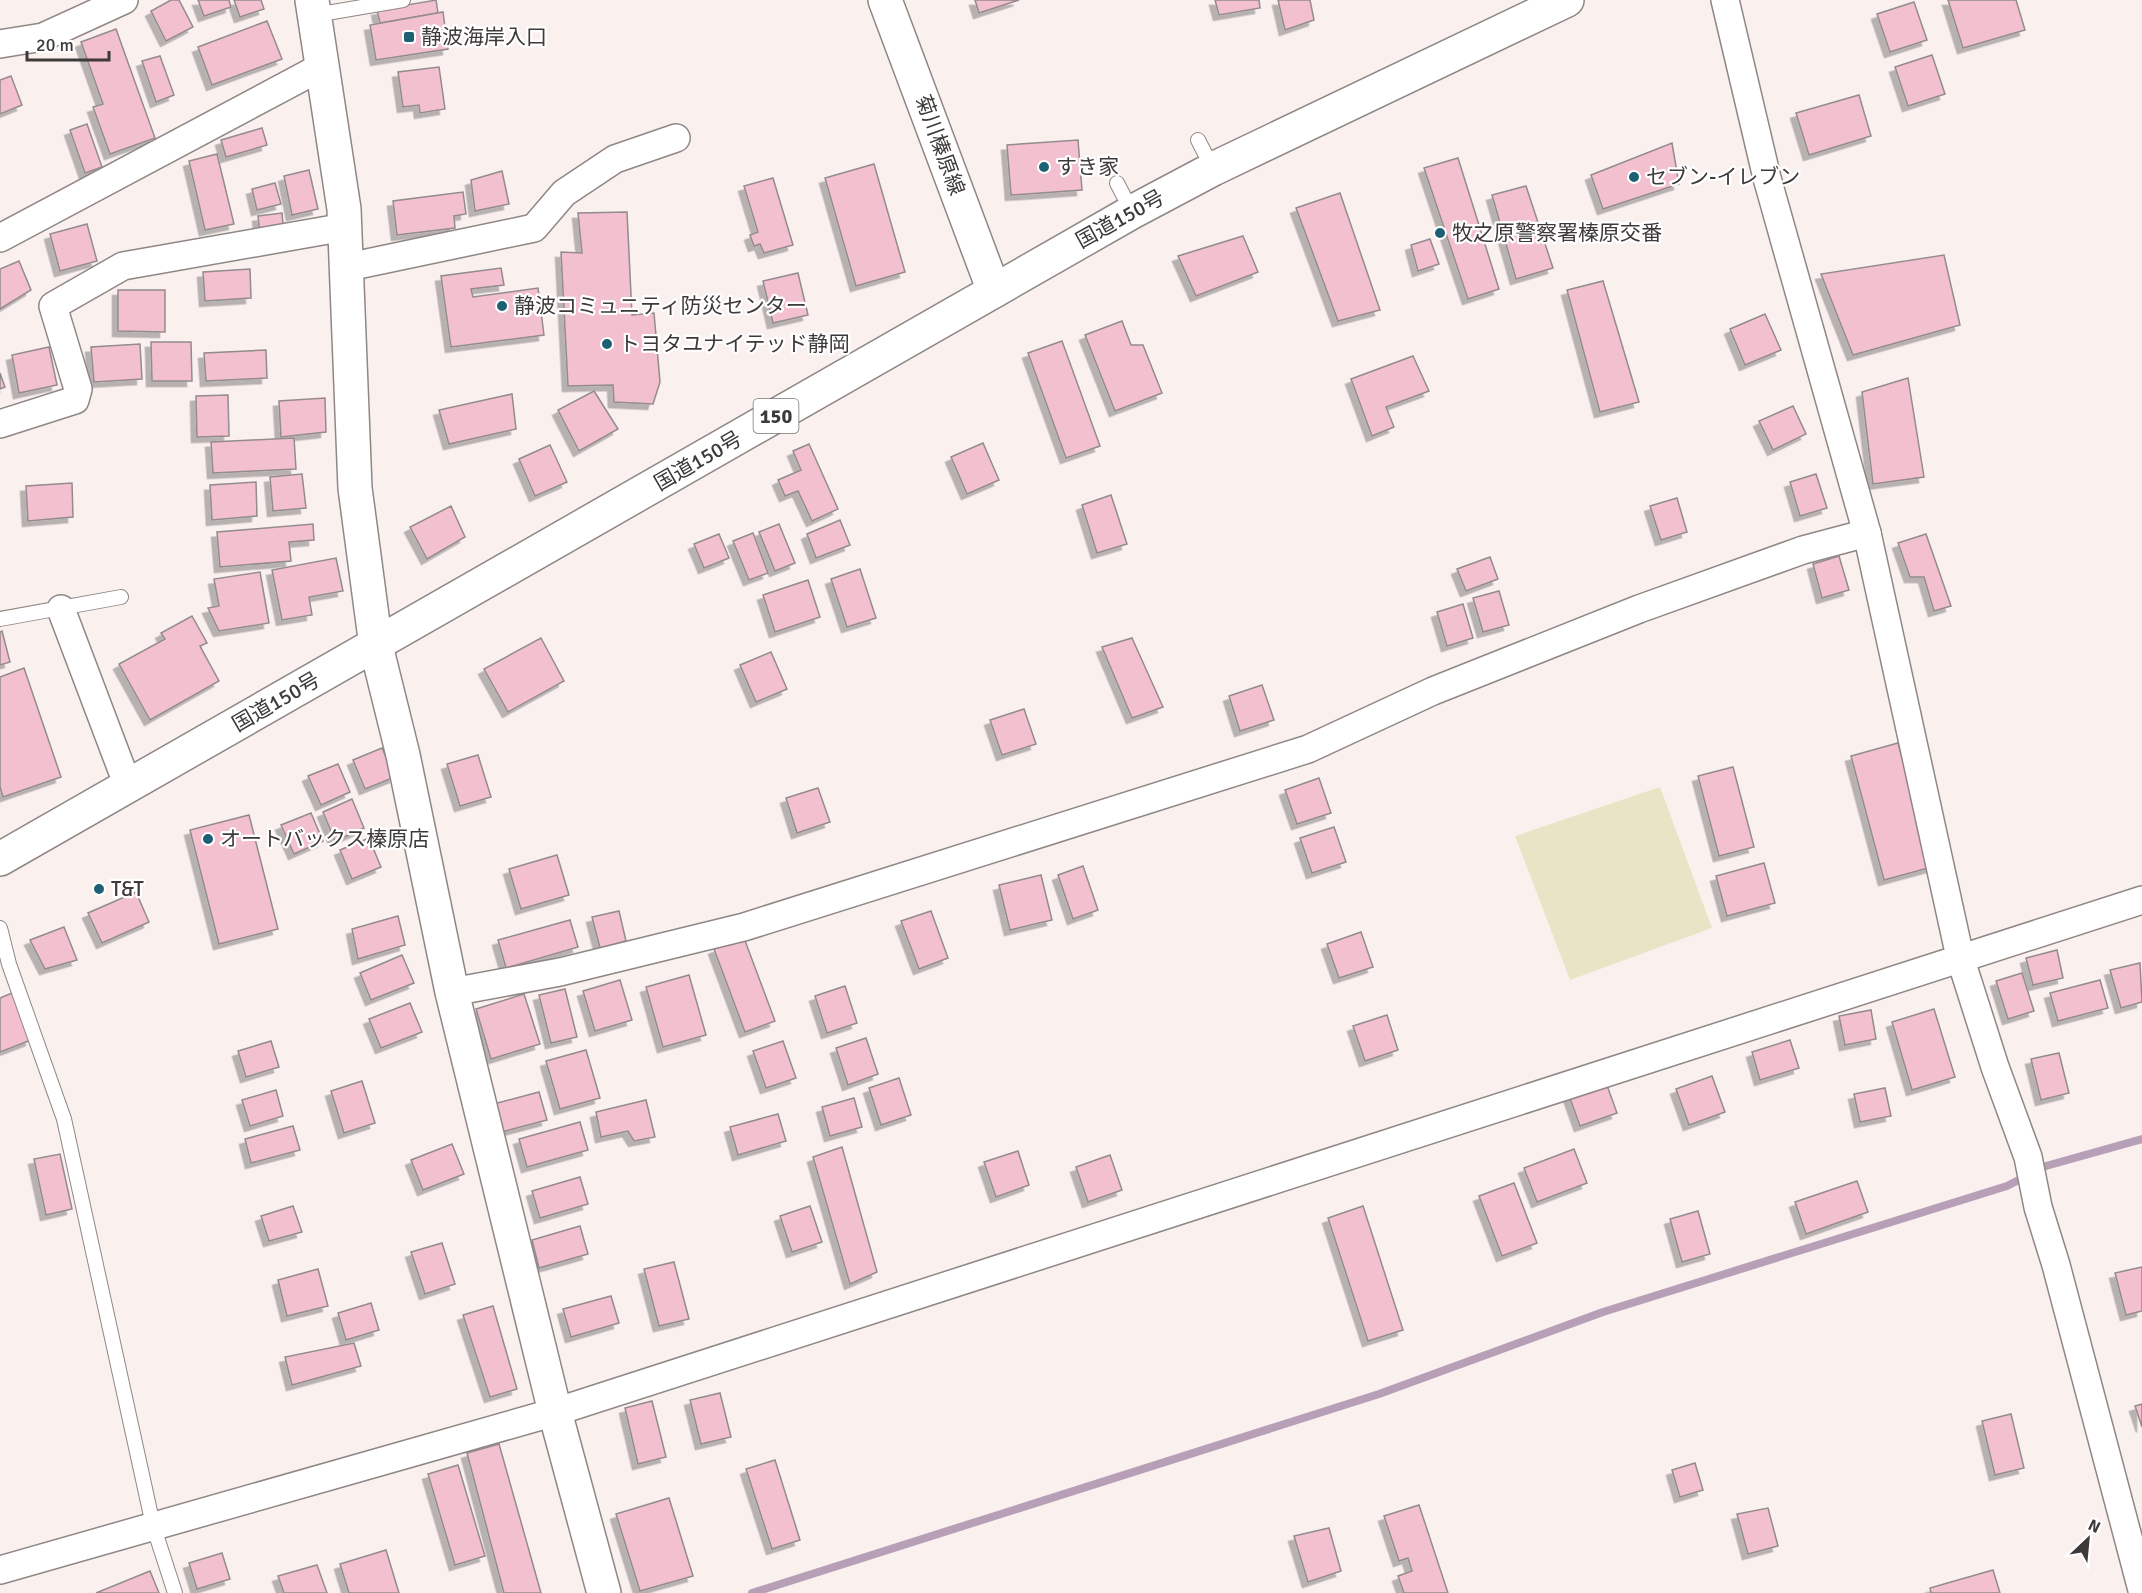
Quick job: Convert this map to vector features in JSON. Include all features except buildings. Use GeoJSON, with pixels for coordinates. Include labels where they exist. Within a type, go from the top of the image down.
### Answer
{"type":"FeatureCollection","features":[{"type":"Feature","properties":{"kind":"main road","name":"菊川榛原線"},"geometry":{"type":"LineString","coordinates":[[885,0],[994,291]]}},
{"type":"Feature","properties":{"kind":"main road","name":"国道150号"},"geometry":{"type":"LineString","coordinates":[[0,859],[1132,212],[1212,169],[1567,0]]}},
{"type":"Feature","properties":{"kind":"main road"},"geometry":{"type":"LineString","coordinates":[[313,8],[345,227],[354,488],[376,646],[404,755],[452,992],[555,1412],[604,1593]]}},
{"type":"Feature","properties":{"kind":"street"},"geometry":{"type":"LineString","coordinates":[[0,44],[42,37],[124,0]]}},
{"type":"Feature","properties":{"kind":"street"},"geometry":{"type":"LineString","coordinates":[[1725,0],[1767,178],[1867,533],[1960,957],[1995,1067],[2028,1157],[2038,1207],[2130,1503],[2142,1590]]}},
{"type":"Feature","properties":{"kind":"street"},"geometry":{"type":"LineString","coordinates":[[0,238],[323,66]]}},
{"type":"Feature","properties":{"kind":"street"},"geometry":{"type":"LineString","coordinates":[[348,267],[534,228],[564,193],[615,159],[676,138]]}},
{"type":"Feature","properties":{"kind":"street"},"geometry":{"type":"LineString","coordinates":[[0,424],[75,400],[78,389],[53,306],[63,300],[123,266],[345,227]]}},
{"type":"Feature","properties":{"kind":"street"},"geometry":{"type":"LineString","coordinates":[[452,992],[560,972],[744,927],[1297,752],[1433,691],[1638,609],[1803,550],[1867,533]]}},
{"type":"Feature","properties":{"kind":"street"},"geometry":{"type":"LineString","coordinates":[[62,609],[128,786]]}},
{"type":"Feature","properties":{"kind":"street"},"geometry":{"type":"LineString","coordinates":[[0,1570],[555,1412],[2142,900]]}},
{"type":"Feature","properties":{"kind":"lane"},"geometry":{"type":"LineString","coordinates":[[313,8],[403,0]]}},
{"type":"Feature","properties":{"kind":"lane"},"geometry":{"type":"LineString","coordinates":[[1198,140],[1212,169]]}},
{"type":"Feature","properties":{"kind":"lane"},"geometry":{"type":"LineString","coordinates":[[1117,183],[1132,212]]}},
{"type":"Feature","properties":{"kind":"lane"},"geometry":{"type":"LineString","coordinates":[[0,620],[122,597]]}},
{"type":"Feature","properties":{"kind":"lane"},"geometry":{"type":"LineString","coordinates":[[0,928],[9,964],[64,1119],[153,1525],[176,1593]]}},
{"type":"Feature","properties":{"kind":"shaded area"},"geometry":{"type":"Polygon","coordinates":[[[1660,787],[1712,928],[1570,980],[1515,836],[1660,787]]]}},
{"type":"Feature","properties":{"kind":"waterway"},"geometry":{"type":"LineString","coordinates":[[752,1593],[1379,1394],[1603,1312],[2007,1186],[2046,1166],[2142,1139]]}},
{"type":"Feature","properties":{"kind":"place","name":"静波海岸入口"},"geometry":{"type":"Point","coordinates":[409,37]}},
{"type":"Feature","properties":{"kind":"place","name":"すき家"},"geometry":{"type":"Point","coordinates":[1044,167]}},
{"type":"Feature","properties":{"kind":"place","name":"セブン-イレブン"},"geometry":{"type":"Point","coordinates":[1634,177]}},
{"type":"Feature","properties":{"kind":"place","name":"牧之原警察署榛原交番"},"geometry":{"type":"Point","coordinates":[1440,233]}},
{"type":"Feature","properties":{"kind":"place","name":"静波コミュニティ防災センター"},"geometry":{"type":"Point","coordinates":[502,306]}},
{"type":"Feature","properties":{"kind":"place","name":"トヨタユナイテッド静岡"},"geometry":{"type":"Point","coordinates":[607,344]}},
{"type":"Feature","properties":{"kind":"place","name":"オートバックス榛原店"},"geometry":{"type":"Point","coordinates":[208,839]}},
{"type":"Feature","properties":{"kind":"place","name":"T&T"},"geometry":{"type":"Point","coordinates":[99,889]}}]}
